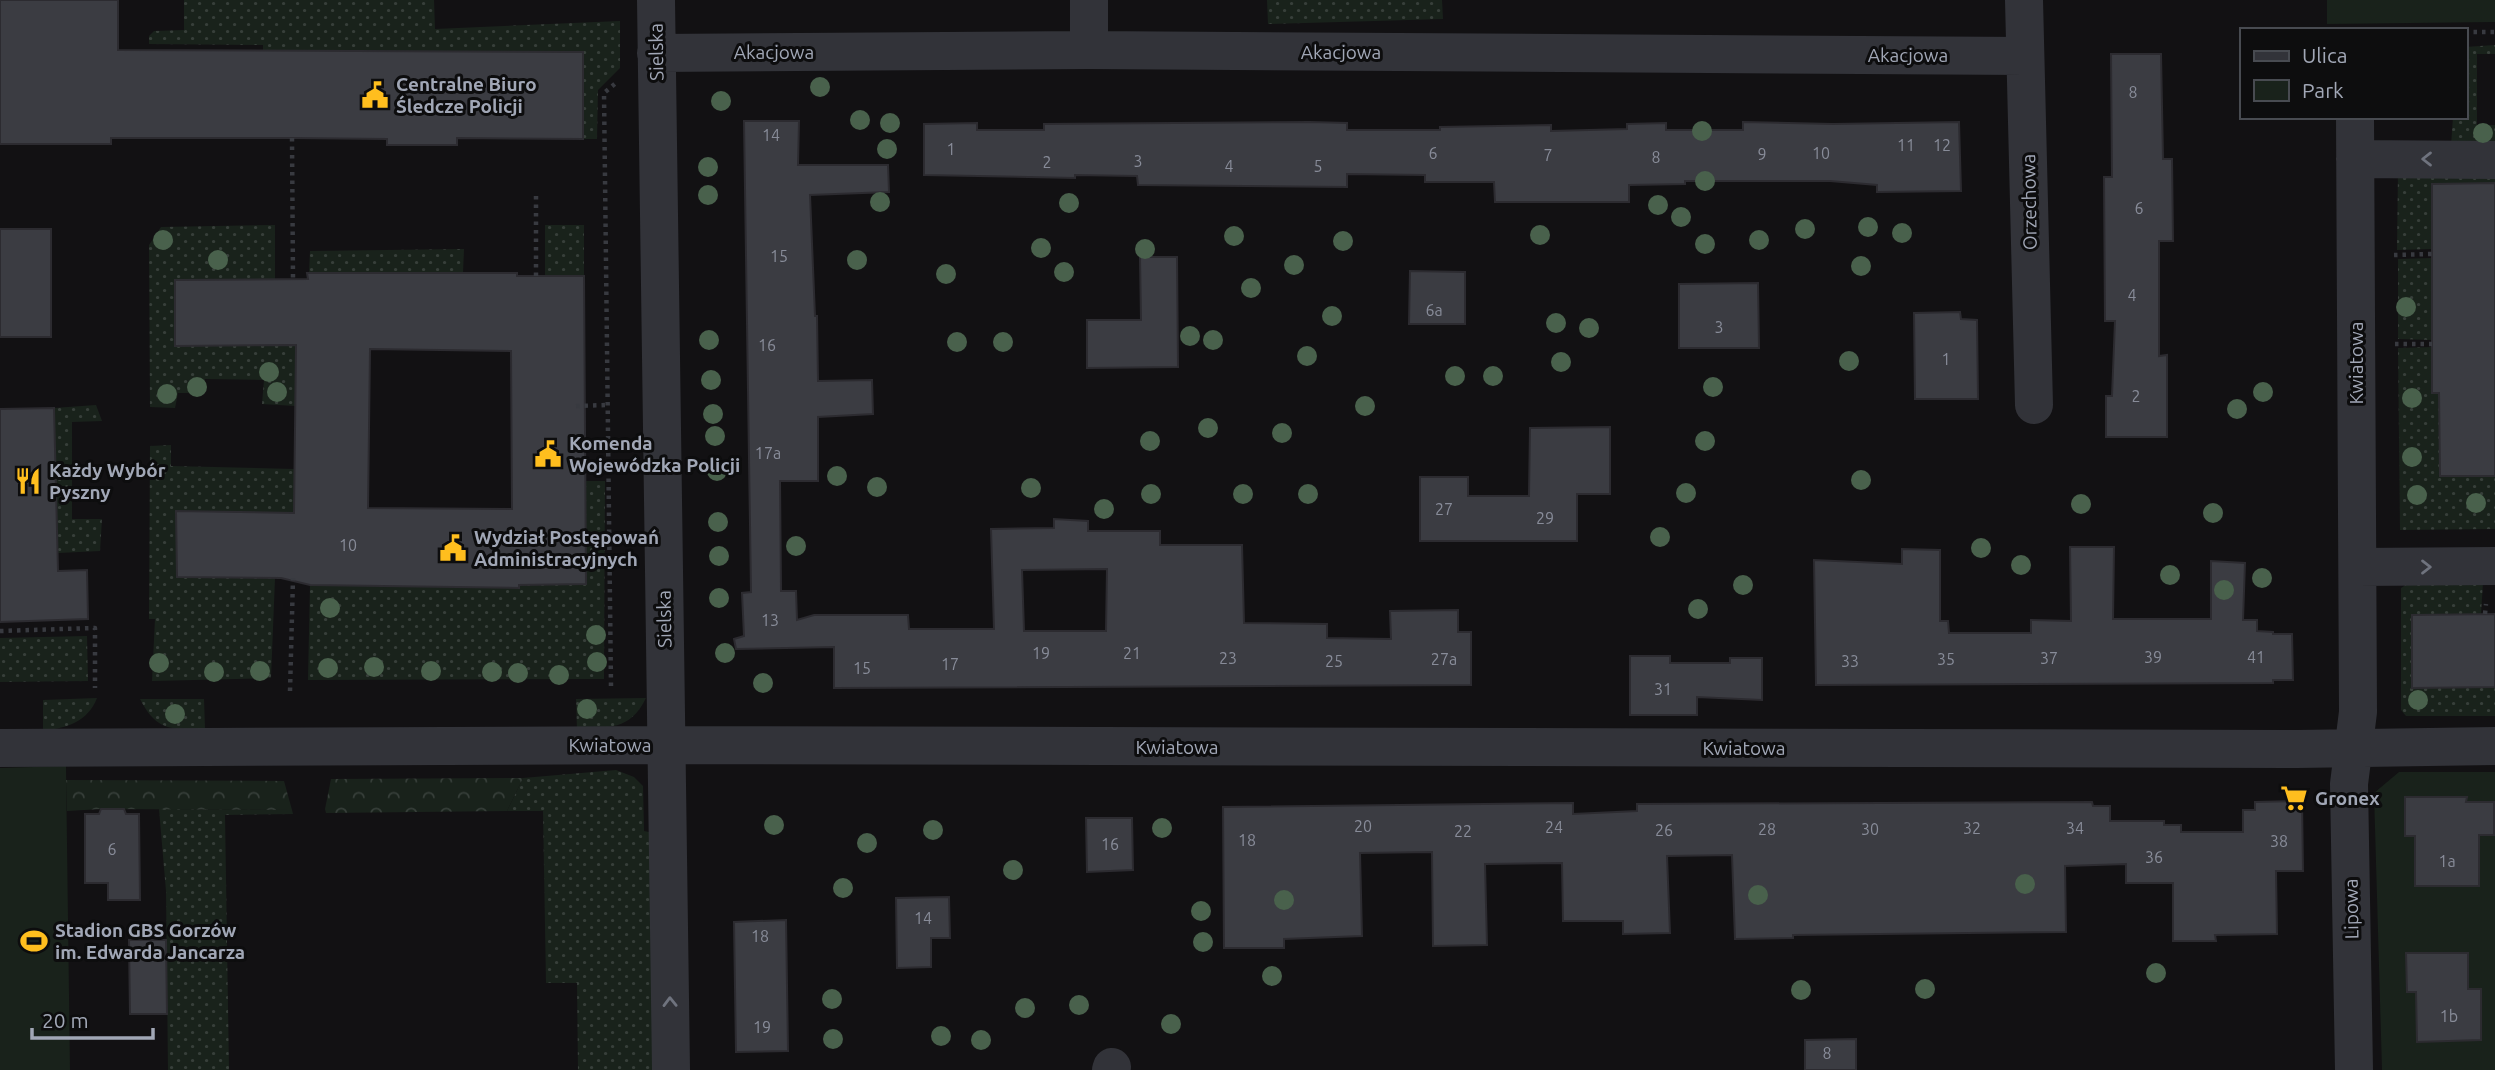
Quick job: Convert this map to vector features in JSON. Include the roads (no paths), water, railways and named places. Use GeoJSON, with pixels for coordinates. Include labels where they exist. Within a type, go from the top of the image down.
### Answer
{"type":"FeatureCollection","features":[{"type":"Feature","properties":{"kind":"street","name":"Sielska"},"geometry":{"type":"LineString","coordinates":[[656,0],[671,1070]]}},
{"type":"Feature","properties":{"kind":"street"},"geometry":{"type":"LineString","coordinates":[[1089,0],[1089,50]]}},
{"type":"Feature","properties":{"kind":"street","name":"Orzechowa"},"geometry":{"type":"LineString","coordinates":[[2024,0],[2035,405]]}},
{"type":"Feature","properties":{"kind":"street","name":"Akacjowa"},"geometry":{"type":"LineString","coordinates":[[656,52],[1089,50],[2025,56]]}},
{"type":"Feature","properties":{"kind":"street","name":"Kwiatowa"},"geometry":{"type":"LineString","coordinates":[[2354,748],[2358,712],[2355,119]]}},
{"type":"Feature","properties":{"kind":"street"},"geometry":{"type":"LineString","coordinates":[[2355,159],[2495,160]]}},
{"type":"Feature","properties":{"kind":"street"},"geometry":{"type":"LineString","coordinates":[[2358,567],[2495,566]]}},
{"type":"Feature","properties":{"kind":"street","name":"Kwiatowa"},"geometry":{"type":"LineString","coordinates":[[0,748],[666,745],[2495,746]]}},
{"type":"Feature","properties":{"kind":"street","name":"Lipowa"},"geometry":{"type":"LineString","coordinates":[[2354,748],[2349,785],[2354,1070]]}},
{"type":"Feature","properties":{"kind":"place","name":"Centralne Biuro Śledcze Policji"},"geometry":{"type":"Point","coordinates":[375,95]}},
{"type":"Feature","properties":{"kind":"place","name":"Komenda Wojewódzka Policji"},"geometry":{"type":"Point","coordinates":[548,454]}},
{"type":"Feature","properties":{"kind":"place","name":"Każdy Wybór Pyszny"},"geometry":{"type":"Point","coordinates":[28,481]}},
{"type":"Feature","properties":{"kind":"place","name":"Wydział Postępowań Administracyjnych"},"geometry":{"type":"Point","coordinates":[453,548]}},
{"type":"Feature","properties":{"kind":"place","name":"Gronex"},"geometry":{"type":"Point","coordinates":[2294,798]}},
{"type":"Feature","properties":{"kind":"place","name":"Stadion GBS Gorzów im. Edwarda Jancarza"},"geometry":{"type":"Point","coordinates":[34,941]}}]}
